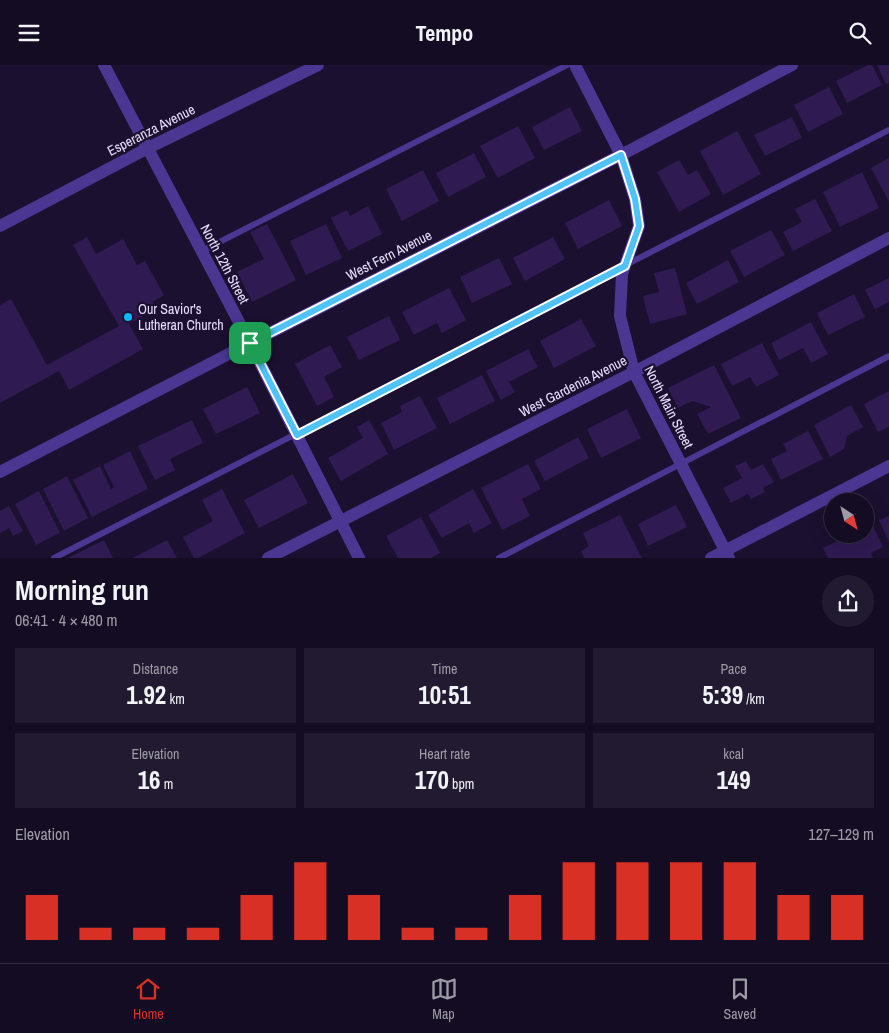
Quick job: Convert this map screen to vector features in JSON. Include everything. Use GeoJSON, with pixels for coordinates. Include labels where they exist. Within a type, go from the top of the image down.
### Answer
{"type":"FeatureCollection","features":[{"type":"Feature","properties":{"kind":"street","name":"North 12th Street"},"geometry":{"type":"LineString","coordinates":[[104,65],[250,343],[359,558]]}},
{"type":"Feature","properties":{"kind":"street","name":"Esperanza Avenue"},"geometry":{"type":"LineString","coordinates":[[0,226],[148,148],[318,65]]}},
{"type":"Feature","properties":{"kind":"street","name":"North Main Street"},"geometry":{"type":"LineString","coordinates":[[575,65],[621,155],[635,199],[639,226],[622,274],[620,316],[634,372],[728,554]]}},
{"type":"Feature","properties":{"kind":"street","name":"West Fern Avenue"},"geometry":{"type":"LineString","coordinates":[[0,472],[621,155],[792,65]]}},
{"type":"Feature","properties":{"kind":"street","name":"West Gardenia Avenue"},"geometry":{"type":"LineString","coordinates":[[268,558],[634,372],[889,237]]}},
{"type":"Feature","properties":{"kind":"street"},"geometry":{"type":"LineString","coordinates":[[711,558],[728,554],[889,466]]}},
{"type":"Feature","properties":{"kind":"lane"},"geometry":{"type":"LineString","coordinates":[[202,251],[567,65]]}},
{"type":"Feature","properties":{"kind":"lane"},"geometry":{"type":"LineString","coordinates":[[54,558],[889,130]]}},
{"type":"Feature","properties":{"kind":"lane"},"geometry":{"type":"LineString","coordinates":[[499,558],[889,356]]}},
{"type":"Feature","properties":{"kind":"building"},"geometry":{"type":"Polygon","coordinates":[[[868,65],[872,65],[882,85],[847,103],[836,81],[868,65]]]}},
{"type":"Feature","properties":{"kind":"building"},"geometry":{"type":"Polygon","coordinates":[[[877,65],[889,65],[889,83],[886,84],[877,65]]]}},
{"type":"Feature","properties":{"kind":"building"},"geometry":{"type":"Polygon","coordinates":[[[829,87],[843,114],[808,132],[794,105],[829,87]]]}},
{"type":"Feature","properties":{"kind":"building"},"geometry":{"type":"Polygon","coordinates":[[[570,107],[582,131],[544,150],[532,127],[570,107]]]}},
{"type":"Feature","properties":{"kind":"building"},"geometry":{"type":"Polygon","coordinates":[[[792,117],[802,138],[765,156],[754,135],[792,117]]]}},
{"type":"Feature","properties":{"kind":"building"},"geometry":{"type":"Polygon","coordinates":[[[518,126],[535,158],[498,178],[480,146],[518,126]]]}},
{"type":"Feature","properties":{"kind":"building"},"geometry":{"type":"Polygon","coordinates":[[[737,131],[761,174],[723,195],[700,151],[737,131]]]}},
{"type":"Feature","properties":{"kind":"building"},"geometry":{"type":"Polygon","coordinates":[[[474,153],[486,177],[448,197],[436,173],[474,153]]]}},
{"type":"Feature","properties":{"kind":"building"},"geometry":{"type":"Polygon","coordinates":[[[889,158],[889,202],[871,168],[889,158]]]}},
{"type":"Feature","properties":{"kind":"building"},"geometry":{"type":"Polygon","coordinates":[[[679,160],[688,175],[697,170],[711,194],[679,212],[657,172],[679,160]]]}},
{"type":"Feature","properties":{"kind":"building"},"geometry":{"type":"Polygon","coordinates":[[[423,170],[439,201],[402,221],[386,189],[423,170]]]}},
{"type":"Feature","properties":{"kind":"building"},"geometry":{"type":"Polygon","coordinates":[[[862,172],[879,208],[840,227],[823,192],[862,172]]]}},
{"type":"Feature","properties":{"kind":"building"},"geometry":{"type":"Polygon","coordinates":[[[815,199],[832,231],[793,251],[783,232],[802,222],[795,209],[815,199]]]}},
{"type":"Feature","properties":{"kind":"building"},"geometry":{"type":"Polygon","coordinates":[[[609,200],[622,226],[578,249],[565,223],[609,200]]]}},
{"type":"Feature","properties":{"kind":"building"},"geometry":{"type":"Polygon","coordinates":[[[368,206],[382,234],[348,251],[331,218],[347,210],[350,216],[368,206]]]}},
{"type":"Feature","properties":{"kind":"building"},"geometry":{"type":"Polygon","coordinates":[[[267,224],[296,280],[252,302],[237,272],[264,259],[250,232],[267,224]]]}},
{"type":"Feature","properties":{"kind":"building"},"geometry":{"type":"Polygon","coordinates":[[[326,224],[342,258],[306,275],[290,241],[326,224]]]}},
{"type":"Feature","properties":{"kind":"building"},"geometry":{"type":"Polygon","coordinates":[[[771,230],[785,255],[744,277],[730,251],[771,230]]]}},
{"type":"Feature","properties":{"kind":"building","name":"Our Savior's Lutheran Church"},"geometry":{"type":"Polygon","coordinates":[[[87,237],[96,254],[123,239],[137,265],[145,261],[164,295],[153,302],[157,309],[129,324],[143,349],[69,390],[59,371],[0,403],[0,305],[11,299],[47,365],[119,326],[73,245],[87,237]]]}},
{"type":"Feature","properties":{"kind":"building"},"geometry":{"type":"Polygon","coordinates":[[[553,237],[565,259],[525,281],[513,258],[553,237]]]}},
{"type":"Feature","properties":{"kind":"building"},"geometry":{"type":"Polygon","coordinates":[[[499,258],[512,284],[472,303],[460,277],[499,258]]]}},
{"type":"Feature","properties":{"kind":"building"},"geometry":{"type":"Polygon","coordinates":[[[728,260],[739,282],[697,304],[686,283],[728,260]]]}},
{"type":"Feature","properties":{"kind":"building"},"geometry":{"type":"Polygon","coordinates":[[[675,268],[687,314],[650,324],[643,296],[659,292],[654,273],[675,268]]]}},
{"type":"Feature","properties":{"kind":"building"},"geometry":{"type":"Polygon","coordinates":[[[889,278],[889,302],[875,309],[865,290],[889,278]]]}},
{"type":"Feature","properties":{"kind":"building"},"geometry":{"type":"Polygon","coordinates":[[[449,288],[466,320],[442,333],[437,323],[414,335],[402,312],[449,288]]]}},
{"type":"Feature","properties":{"kind":"building"},"geometry":{"type":"Polygon","coordinates":[[[854,294],[865,317],[828,335],[817,313],[854,294]]]}},
{"type":"Feature","properties":{"kind":"building"},"geometry":{"type":"Polygon","coordinates":[[[389,316],[400,340],[359,360],[347,337],[389,316]]]}},
{"type":"Feature","properties":{"kind":"building"},"geometry":{"type":"Polygon","coordinates":[[[581,319],[596,346],[554,368],[540,341],[581,319]]]}},
{"type":"Feature","properties":{"kind":"building"},"geometry":{"type":"Polygon","coordinates":[[[811,322],[828,354],[811,363],[803,348],[779,360],[771,343],[811,322]]]}},
{"type":"Feature","properties":{"kind":"building"},"geometry":{"type":"Polygon","coordinates":[[[762,343],[779,375],[756,387],[750,377],[732,386],[721,364],[762,343]]]}},
{"type":"Feature","properties":{"kind":"building"},"geometry":{"type":"Polygon","coordinates":[[[330,345],[342,367],[324,377],[334,397],[317,406],[295,364],[330,345]]]}},
{"type":"Feature","properties":{"kind":"building"},"geometry":{"type":"Polygon","coordinates":[[[528,349],[538,367],[509,382],[515,392],[501,400],[486,371],[528,349]]]}},
{"type":"Feature","properties":{"kind":"building"},"geometry":{"type":"Polygon","coordinates":[[[714,365],[741,418],[708,434],[697,414],[711,407],[692,401],[678,408],[668,388],[714,365]]]}},
{"type":"Feature","properties":{"kind":"building"},"geometry":{"type":"Polygon","coordinates":[[[482,375],[495,401],[450,424],[437,398],[482,375]]]}},
{"type":"Feature","properties":{"kind":"building"},"geometry":{"type":"Polygon","coordinates":[[[247,387],[260,413],[216,434],[203,409],[247,387]]]}},
{"type":"Feature","properties":{"kind":"building"},"geometry":{"type":"Polygon","coordinates":[[[889,391],[889,427],[878,432],[864,404],[889,391]]]}},
{"type":"Feature","properties":{"kind":"building"},"geometry":{"type":"Polygon","coordinates":[[[420,396],[437,428],[394,450],[381,423],[402,412],[400,406],[420,396]]]}},
{"type":"Feature","properties":{"kind":"building"},"geometry":{"type":"Polygon","coordinates":[[[851,405],[863,427],[847,436],[844,449],[830,457],[814,425],[851,405]]]}},
{"type":"Feature","properties":{"kind":"building"},"geometry":{"type":"Polygon","coordinates":[[[627,409],[641,438],[601,458],[587,429],[627,409]]]}},
{"type":"Feature","properties":{"kind":"building"},"geometry":{"type":"Polygon","coordinates":[[[192,420],[203,443],[170,459],[175,470],[155,480],[138,446],[192,420]]]}},
{"type":"Feature","properties":{"kind":"building"},"geometry":{"type":"Polygon","coordinates":[[[369,420],[388,454],[341,481],[328,458],[363,438],[357,427],[369,420]]]}},
{"type":"Feature","properties":{"kind":"building"},"geometry":{"type":"Polygon","coordinates":[[[808,431],[823,459],[781,480],[771,459],[787,451],[783,444],[808,431]]]}},
{"type":"Feature","properties":{"kind":"building"},"geometry":{"type":"Polygon","coordinates":[[[578,437],[589,458],[545,481],[534,461],[578,437]]]}},
{"type":"Feature","properties":{"kind":"building"},"geometry":{"type":"Polygon","coordinates":[[[130,451],[148,489],[92,517],[73,480],[100,466],[111,489],[114,487],[103,465],[130,451]]]}},
{"type":"Feature","properties":{"kind":"building"},"geometry":{"type":"Polygon","coordinates":[[[746,461],[751,470],[763,464],[774,482],[763,488],[765,492],[751,499],[748,494],[731,503],[723,488],[742,478],[735,466],[746,461]]]}},
{"type":"Feature","properties":{"kind":"building"},"geometry":{"type":"Polygon","coordinates":[[[528,464],[541,489],[522,499],[530,516],[502,530],[481,488],[528,464]]]}},
{"type":"Feature","properties":{"kind":"building"},"geometry":{"type":"Polygon","coordinates":[[[293,474],[308,503],[259,528],[244,500],[293,474]]]}},
{"type":"Feature","properties":{"kind":"building"},"geometry":{"type":"Polygon","coordinates":[[[67,476],[88,518],[64,531],[43,489],[67,476]]]}},
{"type":"Feature","properties":{"kind":"building"},"geometry":{"type":"Polygon","coordinates":[[[222,489],[245,533],[198,558],[194,558],[183,537],[213,521],[202,500],[222,489]]]}},
{"type":"Feature","properties":{"kind":"building"},"geometry":{"type":"Polygon","coordinates":[[[473,489],[492,523],[474,533],[469,523],[442,538],[428,515],[473,489]]]}},
{"type":"Feature","properties":{"kind":"building"},"geometry":{"type":"Polygon","coordinates":[[[39,491],[60,533],[36,545],[15,504],[39,491]]]}},
{"type":"Feature","properties":{"kind":"building"},"geometry":{"type":"Polygon","coordinates":[[[676,505],[687,527],[648,546],[638,524],[676,505]]]}},
{"type":"Feature","properties":{"kind":"building"},"geometry":{"type":"Polygon","coordinates":[[[9,506],[23,531],[13,536],[9,528],[0,533],[0,511],[9,506]]]}},
{"type":"Feature","properties":{"kind":"building"},"geometry":{"type":"Polygon","coordinates":[[[620,515],[642,558],[584,558],[581,551],[589,546],[583,533],[620,515]]]}},
{"type":"Feature","properties":{"kind":"building"},"geometry":{"type":"Polygon","coordinates":[[[889,516],[889,542],[879,520],[889,516]]]}},
{"type":"Feature","properties":{"kind":"building"},"geometry":{"type":"Polygon","coordinates":[[[421,517],[440,553],[431,558],[398,558],[386,536],[421,517]]]}},
{"type":"Feature","properties":{"kind":"building"},"geometry":{"type":"Polygon","coordinates":[[[874,528],[883,547],[871,553],[873,558],[828,558],[823,548],[833,543],[874,543],[874,528]]]}},
{"type":"Feature","properties":{"kind":"building"},"geometry":{"type":"Polygon","coordinates":[[[104,540],[113,558],[68,558],[104,540]]]}},
{"type":"Feature","properties":{"kind":"building"},"geometry":{"type":"Polygon","coordinates":[[[167,540],[177,558],[133,558],[167,540]]]}},
{"type":"Feature","properties":{"kind":"place","name":"Our Savior's Lutheran Church"},"geometry":{"type":"Point","coordinates":[128,317]}},
{"type":"Feature","properties":{"kind":"route"},"geometry":{"type":"LineString","coordinates":[[621,155],[635,199],[639,226],[625,266],[297,435],[250,343],[621,155]]}}]}
